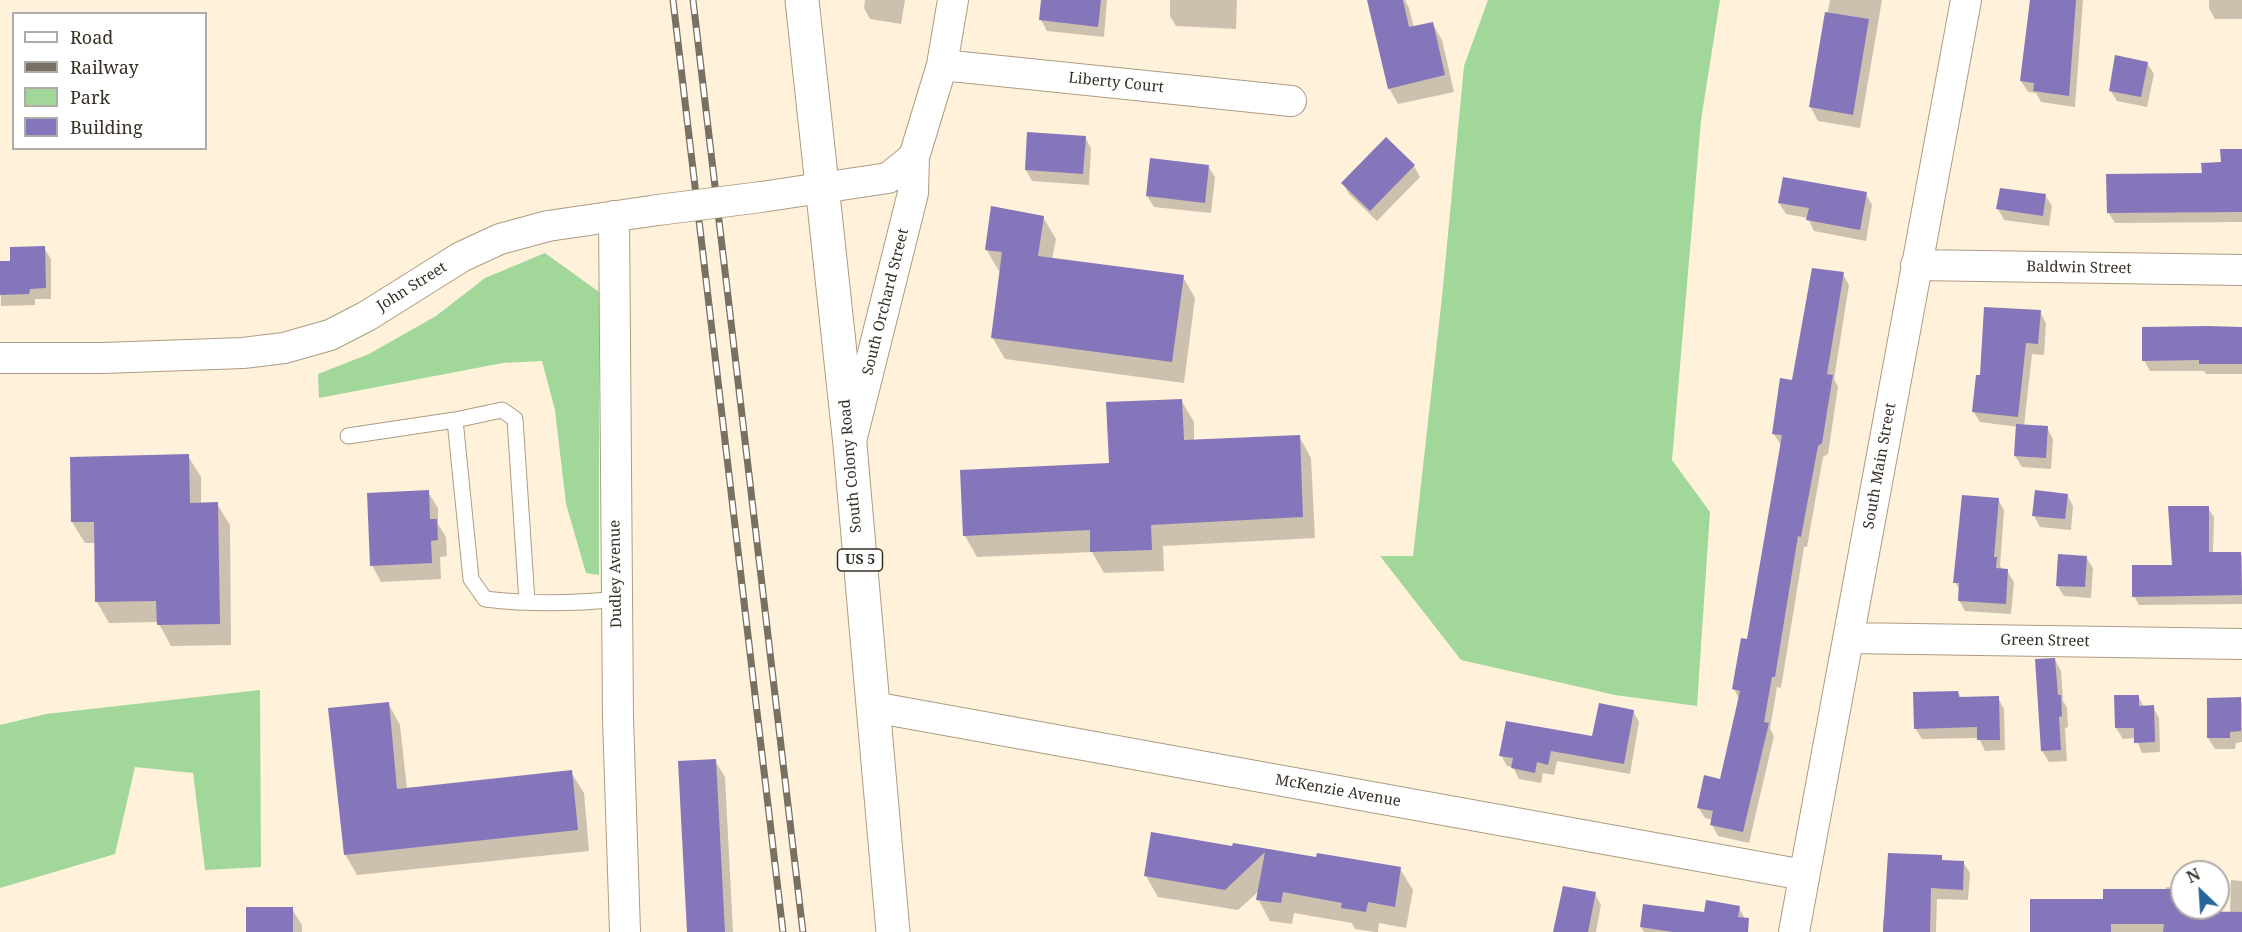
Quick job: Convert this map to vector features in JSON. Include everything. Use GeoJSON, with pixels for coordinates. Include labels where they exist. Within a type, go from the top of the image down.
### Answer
{"type":"FeatureCollection","features":[{"type":"Feature","properties":{"kind":"main road","name":"South Colony Road"},"geometry":{"type":"LineString","coordinates":[[802,0],[850,446],[893,932]]}},
{"type":"Feature","properties":{"kind":"street","name":"South Orchard Street"},"geometry":{"type":"LineString","coordinates":[[850,446],[913,193],[914,157],[942,65],[953,0]]}},
{"type":"Feature","properties":{"kind":"street","name":"South Main Street"},"geometry":{"type":"LineString","coordinates":[[1794,932],[1966,0]]}},
{"type":"Feature","properties":{"kind":"street","name":"Liberty Court"},"geometry":{"type":"LineString","coordinates":[[942,65],[1291,101]]}},
{"type":"Feature","properties":{"kind":"street"},"geometry":{"type":"LineString","coordinates":[[823,189],[888,178],[914,157]]}},
{"type":"Feature","properties":{"kind":"street","name":"John Street"},"geometry":{"type":"LineString","coordinates":[[0,358],[103,358],[219,354],[284,348],[330,335],[367,316],[460,256],[500,239],[548,226],[823,189]]}},
{"type":"Feature","properties":{"kind":"street","name":"Dudley Avenue"},"geometry":{"type":"LineString","coordinates":[[614,216],[616,599],[625,932]]}},
{"type":"Feature","properties":{"kind":"street","name":"Baldwin Street"},"geometry":{"type":"LineString","coordinates":[[1916,265],[2242,270]]}},
{"type":"Feature","properties":{"kind":"street","name":"Green Street"},"geometry":{"type":"LineString","coordinates":[[1849,638],[2242,644]]}},
{"type":"Feature","properties":{"kind":"street","name":"McKenzie Avenue"},"geometry":{"type":"LineString","coordinates":[[873,707],[1804,875]]}},
{"type":"Feature","properties":{"kind":"lane"},"geometry":{"type":"LineString","coordinates":[[348,436],[455,420],[502,410],[515,419],[527,602]]}},
{"type":"Feature","properties":{"kind":"lane"},"geometry":{"type":"LineString","coordinates":[[455,420],[471,579],[485,599],[527,602],[592,602],[616,599]]}},
{"type":"Feature","properties":{"kind":"green space"},"geometry":{"type":"Polygon","coordinates":[[[1488,0],[1720,0],[1701,120],[1672,460],[1710,512],[1697,706],[1615,695],[1461,660],[1380,556],[1413,556],[1442,297],[1464,66],[1488,0]]]}},
{"type":"Feature","properties":{"kind":"green space"},"geometry":{"type":"Polygon","coordinates":[[[545,253],[599,292],[599,575],[586,573],[566,504],[555,410],[542,361],[503,363],[319,398],[318,374],[369,354],[436,316],[485,278],[545,253]]]}},
{"type":"Feature","properties":{"kind":"green space"},"geometry":{"type":"Polygon","coordinates":[[[260,690],[261,867],[205,870],[193,773],[135,767],[115,854],[0,888],[0,725],[46,714],[260,690]]]}},
{"type":"Feature","properties":{"kind":"building"},"geometry":{"type":"Polygon","coordinates":[[[1041,0],[1101,0],[1098,27],[1039,20],[1041,0]]]}},
{"type":"Feature","properties":{"kind":"building"},"geometry":{"type":"Polygon","coordinates":[[[1367,0],[1403,0],[1409,27],[1433,22],[1445,75],[1388,89],[1367,0]]]}},
{"type":"Feature","properties":{"kind":"building"},"geometry":{"type":"Polygon","coordinates":[[[2030,0],[2076,0],[2069,96],[2033,91],[2034,83],[2020,81],[2030,0]]]}},
{"type":"Feature","properties":{"kind":"building"},"geometry":{"type":"Polygon","coordinates":[[[1825,12],[1869,19],[1853,115],[1809,107],[1825,12]]]}},
{"type":"Feature","properties":{"kind":"building"},"geometry":{"type":"Polygon","coordinates":[[[2115,55],[2148,62],[2141,97],[2109,91],[2115,55]]]}},
{"type":"Feature","properties":{"kind":"building"},"geometry":{"type":"Polygon","coordinates":[[[1027,132],[1086,136],[1083,174],[1025,170],[1027,132]]]}},
{"type":"Feature","properties":{"kind":"building"},"geometry":{"type":"Polygon","coordinates":[[[1386,137],[1415,165],[1370,211],[1341,183],[1386,137]]]}},
{"type":"Feature","properties":{"kind":"building"},"geometry":{"type":"Polygon","coordinates":[[[2220,149],[2242,149],[2242,212],[2107,213],[2106,174],[2202,173],[2201,163],[2221,162],[2220,149]]]}},
{"type":"Feature","properties":{"kind":"building"},"geometry":{"type":"Polygon","coordinates":[[[1150,158],[1209,165],[1205,203],[1146,196],[1150,158]]]}},
{"type":"Feature","properties":{"kind":"building"},"geometry":{"type":"Polygon","coordinates":[[[1783,177],[1867,192],[1860,230],[1806,220],[1809,208],[1778,203],[1783,177]]]}},
{"type":"Feature","properties":{"kind":"building"},"geometry":{"type":"Polygon","coordinates":[[[2000,188],[2046,194],[2043,216],[1996,209],[2000,188]]]}},
{"type":"Feature","properties":{"kind":"building"},"geometry":{"type":"Polygon","coordinates":[[[991,206],[1044,216],[1038,256],[1184,275],[1172,362],[991,338],[1002,252],[985,250],[991,206]]]}},
{"type":"Feature","properties":{"kind":"building"},"geometry":{"type":"Polygon","coordinates":[[[45,246],[46,288],[30,289],[29,294],[0,295],[0,261],[10,261],[10,247],[45,246]]]}},
{"type":"Feature","properties":{"kind":"building"},"geometry":{"type":"Polygon","coordinates":[[[1812,268],[1844,272],[1827,374],[1833,375],[1822,443],[1818,446],[1801,537],[1798,536],[1775,677],[1772,677],[1764,722],[1769,723],[1743,832],[1710,825],[1713,811],[1697,808],[1704,775],[1720,779],[1740,691],[1732,689],[1741,638],[1747,639],[1782,435],[1772,434],[1780,378],[1792,380],[1812,268]]]}},
{"type":"Feature","properties":{"kind":"building"},"geometry":{"type":"Polygon","coordinates":[[[1984,307],[2041,310],[2038,344],[2026,343],[2018,417],[1972,412],[1976,375],[1980,375],[1984,307]]]}},
{"type":"Feature","properties":{"kind":"building"},"geometry":{"type":"Polygon","coordinates":[[[2142,327],[2242,327],[2242,364],[2199,364],[2199,360],[2142,361],[2142,327]]]}},
{"type":"Feature","properties":{"kind":"building"},"geometry":{"type":"Polygon","coordinates":[[[1182,399],[1184,440],[1300,435],[1303,517],[1151,525],[1152,550],[1090,552],[1090,530],[963,536],[960,470],[1109,463],[1106,402],[1182,399]]]}},
{"type":"Feature","properties":{"kind":"building"},"geometry":{"type":"Polygon","coordinates":[[[2016,424],[2048,426],[2046,458],[2014,456],[2016,424]]]}},
{"type":"Feature","properties":{"kind":"building"},"geometry":{"type":"Polygon","coordinates":[[[189,454],[190,503],[218,502],[220,624],[157,625],[156,601],[95,602],[94,522],[71,522],[70,457],[189,454]]]}},
{"type":"Feature","properties":{"kind":"building"},"geometry":{"type":"Polygon","coordinates":[[[429,490],[430,519],[437,519],[438,540],[431,541],[432,563],[370,566],[367,493],[429,490]]]}},
{"type":"Feature","properties":{"kind":"building"},"geometry":{"type":"Polygon","coordinates":[[[2035,490],[2068,494],[2065,519],[2032,516],[2035,490]]]}},
{"type":"Feature","properties":{"kind":"building"},"geometry":{"type":"Polygon","coordinates":[[[1962,495],[1999,498],[1994,557],[1997,557],[1996,568],[2008,569],[2006,604],[1958,601],[1959,583],[1953,583],[1962,495]]]}},
{"type":"Feature","properties":{"kind":"building"},"geometry":{"type":"Polygon","coordinates":[[[2168,506],[2209,506],[2209,552],[2241,552],[2242,595],[2132,597],[2132,565],[2172,565],[2168,506]]]}},
{"type":"Feature","properties":{"kind":"building"},"geometry":{"type":"Polygon","coordinates":[[[2058,554],[2087,556],[2085,587],[2056,586],[2058,554]]]}},
{"type":"Feature","properties":{"kind":"building"},"geometry":{"type":"Polygon","coordinates":[[[2055,658],[2058,695],[2061,695],[2062,716],[2059,717],[2061,750],[2041,751],[2035,659],[2055,658]]]}},
{"type":"Feature","properties":{"kind":"building"},"geometry":{"type":"Polygon","coordinates":[[[1958,691],[1959,697],[1999,696],[2000,740],[1977,740],[1977,727],[1914,729],[1913,692],[1958,691]]]}},
{"type":"Feature","properties":{"kind":"building"},"geometry":{"type":"Polygon","coordinates":[[[2114,695],[2139,695],[2139,706],[2154,705],[2155,742],[2134,743],[2134,728],[2115,728],[2114,695]]]}},
{"type":"Feature","properties":{"kind":"building"},"geometry":{"type":"Polygon","coordinates":[[[2241,697],[2241,731],[2230,732],[2230,738],[2207,738],[2207,698],[2241,697]]]}},
{"type":"Feature","properties":{"kind":"building"},"geometry":{"type":"Polygon","coordinates":[[[389,702],[397,789],[572,770],[578,830],[344,855],[328,708],[389,702]]]}},
{"type":"Feature","properties":{"kind":"building"},"geometry":{"type":"Polygon","coordinates":[[[1599,703],[1634,710],[1624,764],[1551,751],[1548,765],[1537,762],[1535,773],[1511,768],[1513,758],[1499,756],[1506,721],[1592,736],[1599,703]]]}},
{"type":"Feature","properties":{"kind":"building"},"geometry":{"type":"Polygon","coordinates":[[[716,759],[725,932],[687,932],[678,761],[716,759]]]}},
{"type":"Feature","properties":{"kind":"building"},"geometry":{"type":"Polygon","coordinates":[[[1151,832],[1232,846],[1233,843],[1316,857],[1317,853],[1401,867],[1395,907],[1368,902],[1366,912],[1341,908],[1342,903],[1283,892],[1281,903],[1256,900],[1265,852],[1225,890],[1144,876],[1151,832]]]}},
{"type":"Feature","properties":{"kind":"building"},"geometry":{"type":"Polygon","coordinates":[[[1888,853],[1942,855],[1942,860],[1964,861],[1963,890],[1931,888],[1930,932],[1883,932],[1888,853]]]}},
{"type":"Feature","properties":{"kind":"building"},"geometry":{"type":"Polygon","coordinates":[[[1563,886],[1596,892],[1588,932],[1553,932],[1563,886]]]}},
{"type":"Feature","properties":{"kind":"building"},"geometry":{"type":"Polygon","coordinates":[[[2103,889],[2170,889],[2170,920],[2230,920],[2230,912],[2242,912],[2242,932],[2163,932],[2164,924],[2111,924],[2111,932],[2030,932],[2030,899],[2103,899],[2103,889]]]}},
{"type":"Feature","properties":{"kind":"building"},"geometry":{"type":"Polygon","coordinates":[[[1706,900],[1740,906],[1738,917],[1749,918],[1748,932],[1673,932],[1640,927],[1643,904],[1704,912],[1706,900]]]}},
{"type":"Feature","properties":{"kind":"building"},"geometry":{"type":"Polygon","coordinates":[[[246,907],[293,907],[293,932],[246,932],[246,907]]]}},
{"type":"Feature","properties":{"kind":"railway"},"geometry":{"type":"LineString","coordinates":[[673,0],[783,932]]}},
{"type":"Feature","properties":{"kind":"railway"},"geometry":{"type":"LineString","coordinates":[[693,0],[803,932]]}}]}
